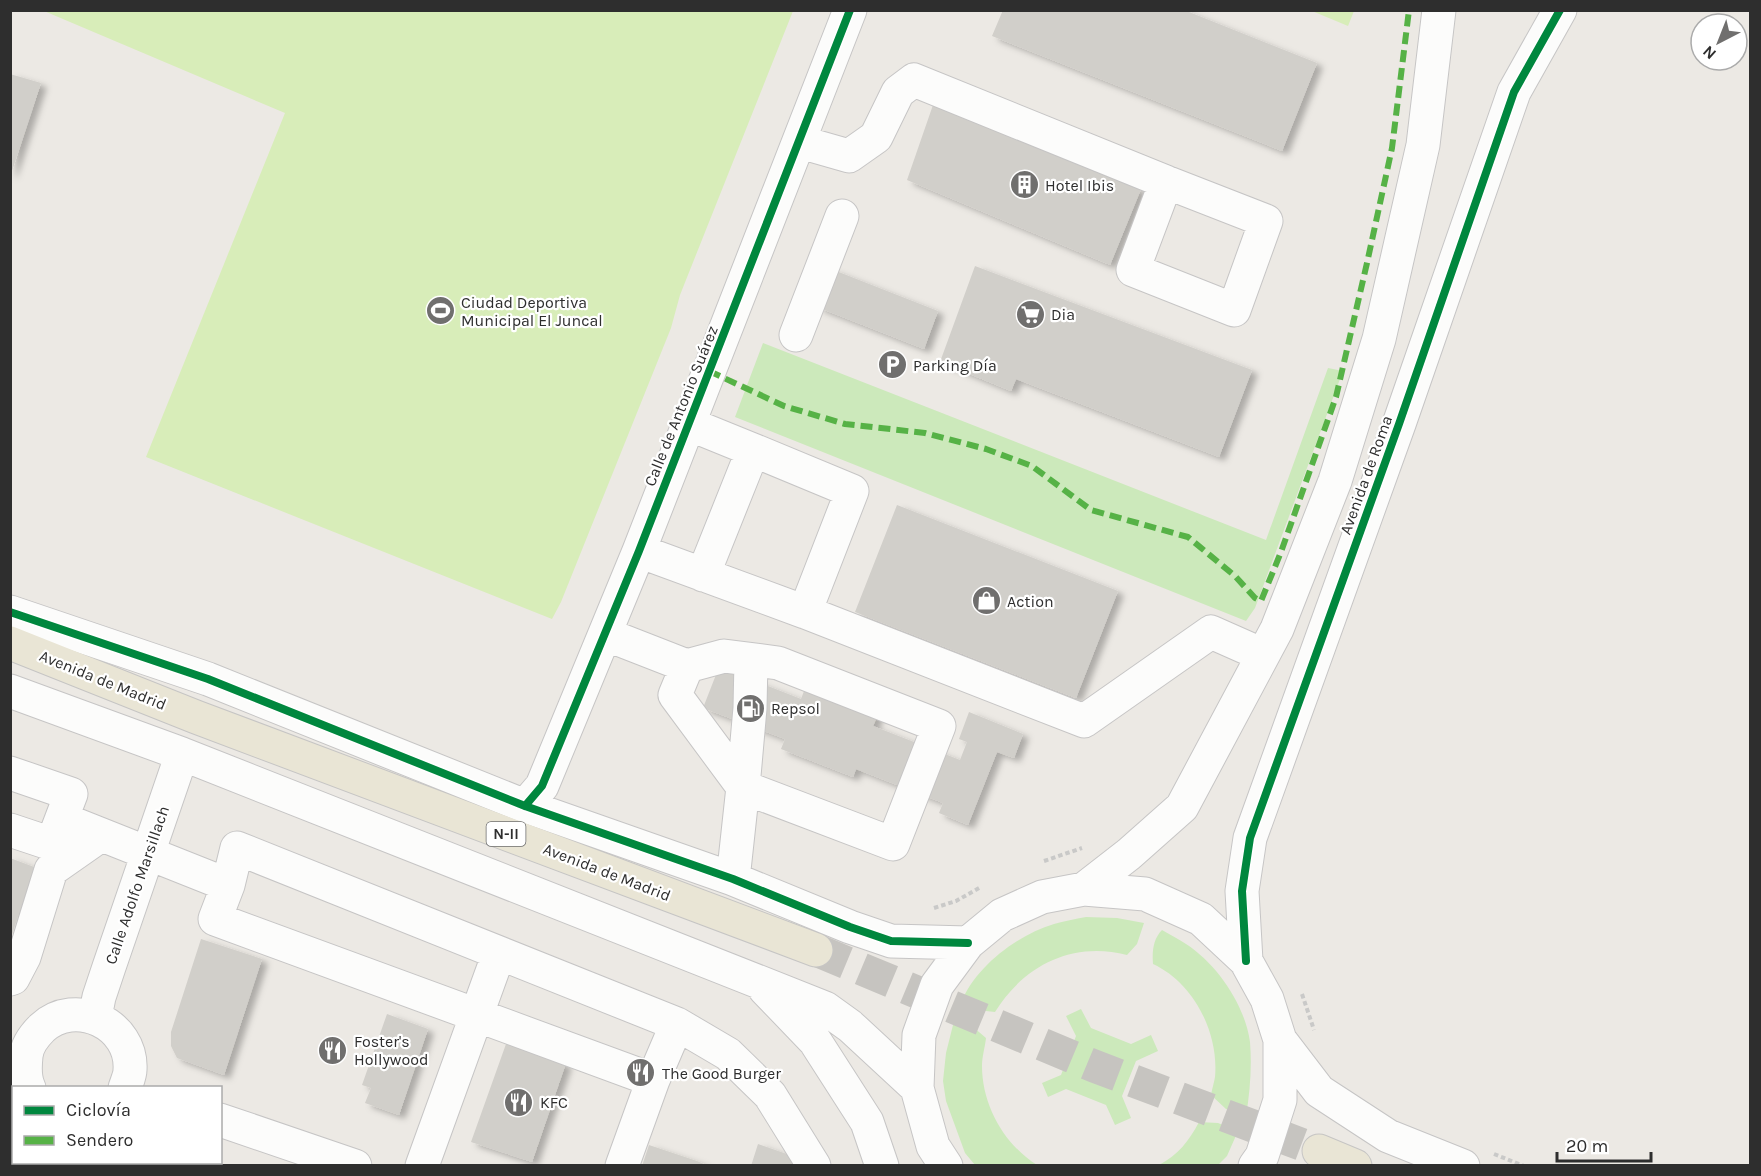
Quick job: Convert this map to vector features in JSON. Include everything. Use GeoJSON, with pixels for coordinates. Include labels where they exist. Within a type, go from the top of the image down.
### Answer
{"type":"FeatureCollection","features":[{"type":"Feature","properties":{"kind":"main road","name":"Avenida de Madrid"},"geometry":{"type":"LineString","coordinates":[[10,643],[196,717],[816,950]]}},
{"type":"Feature","properties":{"kind":"main road","name":"Avenida de Madrid"},"geometry":{"type":"LineString","coordinates":[[10,662],[196,717]]}},
{"type":"Feature","properties":{"kind":"main road"},"geometry":{"type":"LineString","coordinates":[[1319,1151],[1355,1166]]}},
{"type":"Feature","properties":{"kind":"street","name":"Calle de Antonio Suárez"},"geometry":{"type":"LineString","coordinates":[[525,806],[542,786],[639,551],[850,10]]}},
{"type":"Feature","properties":{"kind":"street","name":"Avenida de Roma"},"geometry":{"type":"LineString","coordinates":[[1084,889],[1130,854],[1182,807],[1277,629],[1335,481],[1379,339],[1423,145],[1439,10]]}},
{"type":"Feature","properties":{"kind":"street","name":"Avenida de Roma"},"geometry":{"type":"LineString","coordinates":[[1246,961],[1242,891],[1250,838],[1395,435],[1514,92],[1560,10]]}},
{"type":"Feature","properties":{"kind":"street"},"geometry":{"type":"LineString","coordinates":[[800,142],[849,156],[876,137],[898,92],[914,80],[1166,182]]}},
{"type":"Feature","properties":{"kind":"street"},"geometry":{"type":"LineString","coordinates":[[796,335],[842,216]]}},
{"type":"Feature","properties":{"kind":"street"},"geometry":{"type":"LineString","coordinates":[[689,424],[852,491],[805,612]]}},
{"type":"Feature","properties":{"kind":"street"},"geometry":{"type":"LineString","coordinates":[[703,575],[753,450]]}},
{"type":"Feature","properties":{"kind":"street"},"geometry":{"type":"LineString","coordinates":[[639,551],[805,612],[1084,721],[1211,632],[1263,655]]}},
{"type":"Feature","properties":{"kind":"street","name":"N-II"},"geometry":{"type":"LineString","coordinates":[[10,612],[208,679],[525,806],[733,879],[850,927],[891,941],[968,943]]}},
{"type":"Feature","properties":{"kind":"street"},"geometry":{"type":"LineString","coordinates":[[605,634],[687,666],[724,656],[778,663],[939,726],[893,844],[743,787],[675,695],[687,666]]}},
{"type":"Feature","properties":{"kind":"street"},"geometry":{"type":"LineString","coordinates":[[733,879],[750,708],[751,660]]}},
{"type":"Feature","properties":{"kind":"street"},"geometry":{"type":"LineString","coordinates":[[10,691],[182,754],[825,1008],[850,1026],[917,1088]]}},
{"type":"Feature","properties":{"kind":"street","name":"Calle Adolfo Marsillach"},"geometry":{"type":"LineString","coordinates":[[95,1017],[99,997],[182,754]]}},
{"type":"Feature","properties":{"kind":"street"},"geometry":{"type":"LineString","coordinates":[[10,773],[72,794],[52,844],[10,830]]}},
{"type":"Feature","properties":{"kind":"street"},"geometry":{"type":"LineString","coordinates":[[62,819],[228,885]]}},
{"type":"Feature","properties":{"kind":"street"},"geometry":{"type":"LineString","coordinates":[[10,979],[13,978],[24,957],[51,870],[101,835]]}},
{"type":"Feature","properties":{"kind":"street"},"geometry":{"type":"LineString","coordinates":[[652,1080],[215,919],[228,885],[237,848],[677,1024],[729,1054],[770,1095],[814,1166]]}},
{"type":"Feature","properties":{"kind":"street"},"geometry":{"type":"LineString","coordinates":[[946,1166],[933,1146],[917,1088],[920,1035],[937,985],[968,943],[1002,915],[1042,897],[1084,889],[1145,894],[1201,919],[1246,961],[1267,999],[1280,1041],[1280,1100],[1262,1156],[1255,1166]]}},
{"type":"Feature","properties":{"kind":"street"},"geometry":{"type":"LineString","coordinates":[[422,1166],[499,953]]}},
{"type":"Feature","properties":{"kind":"street"},"geometry":{"type":"LineString","coordinates":[[758,981],[814,1041],[867,1122],[882,1166]]}},
{"type":"Feature","properties":{"kind":"street"},"geometry":{"type":"LineString","coordinates":[[29,1086],[19,1048],[47,1023],[62,1016],[79,1014],[95,1017],[110,1025],[121,1038],[128,1053],[130,1070],[127,1086]]}},
{"type":"Feature","properties":{"kind":"street"},"geometry":{"type":"LineString","coordinates":[[622,1166],[652,1080],[677,1024]]}},
{"type":"Feature","properties":{"kind":"street"},"geometry":{"type":"LineString","coordinates":[[1280,1041],[1318,1091],[1388,1136],[1475,1159]]}},
{"type":"Feature","properties":{"kind":"street"},"geometry":{"type":"LineString","coordinates":[[222,1121],[355,1166]]}},
{"type":"Feature","properties":{"kind":"path"},"geometry":{"type":"LineString","coordinates":[[1301,992],[1315,1031]]}},
{"type":"Feature","properties":{"kind":"path"},"geometry":{"type":"LineString","coordinates":[[1475,1159],[1524,1166]]}},
{"type":"Feature","properties":{"kind":"green space","name":"Ciudad Deportiva Municipal El Juncal"},"geometry":{"type":"Polygon","coordinates":[[[44,11],[793,11],[680,295],[671,328],[561,602],[552,619],[146,457],[285,113],[44,11]]]}},
{"type":"Feature","properties":{"kind":"green space"},"geometry":{"type":"Polygon","coordinates":[[[1312,11],[1354,11],[1348,26],[1312,11]]]}},
{"type":"Feature","properties":{"kind":"green space"},"geometry":{"type":"Polygon","coordinates":[[[763,343],[1266,540],[1328,368],[1343,371],[1255,608],[1246,621],[735,417],[763,343]]]}},
{"type":"Feature","properties":{"kind":"green space"},"geometry":{"type":"Polygon","coordinates":[[[1086,917],[1117,918],[1144,923],[1137,944],[1127,955],[1088,951],[1069,954],[1052,961],[1020,981],[995,1012],[977,1010],[961,1003],[976,977],[1012,944],[1040,929],[1086,917]]]}},
{"type":"Feature","properties":{"kind":"green space"},"geometry":{"type":"Polygon","coordinates":[[[1162,930],[1197,952],[1219,974],[1236,1000],[1247,1028],[1251,1051],[1246,1116],[1226,1109],[1211,1095],[1215,1077],[1213,1043],[1201,1011],[1181,983],[1153,964],[1154,946],[1162,930]]]}},
{"type":"Feature","properties":{"kind":"green space"},"geometry":{"type":"Polygon","coordinates":[[[1081,1009],[1091,1028],[1131,1044],[1151,1035],[1158,1051],[1136,1061],[1122,1096],[1131,1118],[1115,1125],[1106,1105],[1066,1089],[1048,1097],[1042,1083],[1061,1075],[1076,1036],[1066,1016],[1081,1009]]]}},
{"type":"Feature","properties":{"kind":"green space"},"geometry":{"type":"Polygon","coordinates":[[[954,1021],[972,1026],[986,1038],[982,1059],[983,1081],[991,1110],[997,1123],[1015,1147],[1037,1165],[975,1165],[965,1153],[946,1101],[943,1081],[946,1053],[954,1021]]]}},
{"type":"Feature","properties":{"kind":"green space"},"geometry":{"type":"Polygon","coordinates":[[[1199,1122],[1218,1123],[1238,1131],[1227,1156],[1218,1165],[1159,1165],[1182,1147],[1199,1122]]]}},
{"type":"Feature","properties":{"kind":"building"},"geometry":{"type":"Polygon","coordinates":[[[1003,10],[1184,10],[1317,63],[1282,151],[992,36],[1003,10]]]}},
{"type":"Feature","properties":{"kind":"building"},"geometry":{"type":"Polygon","coordinates":[[[10,74],[41,83],[11,174],[10,174],[10,74]]]}},
{"type":"Feature","properties":{"kind":"building","name":"Hotel Ibis"},"geometry":{"type":"Polygon","coordinates":[[[933,105],[1141,189],[1110,265],[907,180],[933,105]]]}},
{"type":"Feature","properties":{"kind":"building","name":"Dia"},"geometry":{"type":"Polygon","coordinates":[[[975,266],[1252,370],[1219,457],[1016,379],[1011,391],[940,362],[975,266]]]}},
{"type":"Feature","properties":{"kind":"building"},"geometry":{"type":"Polygon","coordinates":[[[831,269],[938,311],[924,349],[817,307],[831,269]]]}},
{"type":"Feature","properties":{"kind":"building","name":"Action"},"geometry":{"type":"Polygon","coordinates":[[[897,505],[1118,591],[1076,698],[855,612],[897,505]]]}},
{"type":"Feature","properties":{"kind":"building"},"geometry":{"type":"Polygon","coordinates":[[[719,667],[801,699],[807,683],[879,712],[873,726],[960,760],[967,742],[959,739],[969,712],[1023,734],[1014,758],[997,752],[968,825],[939,813],[943,803],[856,769],[853,777],[781,749],[785,739],[703,708],[719,667]]]}},
{"type":"Feature","properties":{"kind":"building"},"geometry":{"type":"Polygon","coordinates":[[[10,858],[34,867],[11,938],[10,937],[10,858]]]}},
{"type":"Feature","properties":{"kind":"building"},"geometry":{"type":"Polygon","coordinates":[[[201,939],[262,959],[224,1075],[177,1058],[171,1046],[171,1032],[201,939]]]}},
{"type":"Feature","properties":{"kind":"building"},"geometry":{"type":"Polygon","coordinates":[[[387,1014],[428,1029],[399,1115],[365,1103],[371,1088],[362,1085],[387,1014]]]}},
{"type":"Feature","properties":{"kind":"building","name":"KFC"},"geometry":{"type":"Polygon","coordinates":[[[506,1044],[566,1063],[532,1162],[471,1142],[506,1044]]]}},
{"type":"Feature","properties":{"kind":"building"},"geometry":{"type":"Polygon","coordinates":[[[758,1144],[804,1160],[802,1166],[751,1166],[758,1144]]]}},
{"type":"Feature","properties":{"kind":"building"},"geometry":{"type":"Polygon","coordinates":[[[649,1145],[697,1161],[708,1166],[642,1166],[649,1145]]]}},
{"type":"Feature","properties":{"kind":"building"},"geometry":{"type":"Polygon","coordinates":[[[150,1164],[195,1165],[149,1166],[150,1164]]]}},
{"type":"Feature","properties":{"kind":"tunnel"},"geometry":{"type":"LineString","coordinates":[[816,950],[1094,1066],[1319,1151]]}},
{"type":"Feature","properties":{"kind":"marked path"},"geometry":{"type":"LineString","coordinates":[[709,371],[784,406],[845,424],[925,433],[986,449],[1032,466],[1091,510],[1188,537],[1261,601],[1281,552],[1336,397],[1392,148],[1409,10]]}},
{"type":"Feature","properties":{"kind":"cycle path"},"geometry":{"type":"LineString","coordinates":[[525,806],[542,786],[639,551],[850,10]]}},
{"type":"Feature","properties":{"kind":"cycle path"},"geometry":{"type":"LineString","coordinates":[[1246,961],[1242,891],[1250,838],[1399,424],[1514,92],[1560,10]]}},
{"type":"Feature","properties":{"kind":"cycle path"},"geometry":{"type":"LineString","coordinates":[[10,612],[208,679],[525,806],[733,879],[850,927],[891,941],[968,943]]}},
{"type":"Feature","properties":{"kind":"place","name":"Hotel Ibis"},"geometry":{"type":"Point","coordinates":[1024,185]}},
{"type":"Feature","properties":{"kind":"place","name":"Ciudad Deportiva Municipal El Juncal"},"geometry":{"type":"Point","coordinates":[440,311]}},
{"type":"Feature","properties":{"kind":"place","name":"Dia"},"geometry":{"type":"Point","coordinates":[1030,314]}},
{"type":"Feature","properties":{"kind":"place","name":"Parking Día"},"geometry":{"type":"Point","coordinates":[892,365]}},
{"type":"Feature","properties":{"kind":"place","name":"Action"},"geometry":{"type":"Point","coordinates":[986,601]}},
{"type":"Feature","properties":{"kind":"place","name":"Repsol"},"geometry":{"type":"Point","coordinates":[750,708]}},
{"type":"Feature","properties":{"kind":"place","name":"Foster's Hollywood"},"geometry":{"type":"Point","coordinates":[333,1050]}},
{"type":"Feature","properties":{"kind":"place","name":"The Good Burger"},"geometry":{"type":"Point","coordinates":[641,1073]}},
{"type":"Feature","properties":{"kind":"place","name":"KFC"},"geometry":{"type":"Point","coordinates":[519,1102]}}]}
